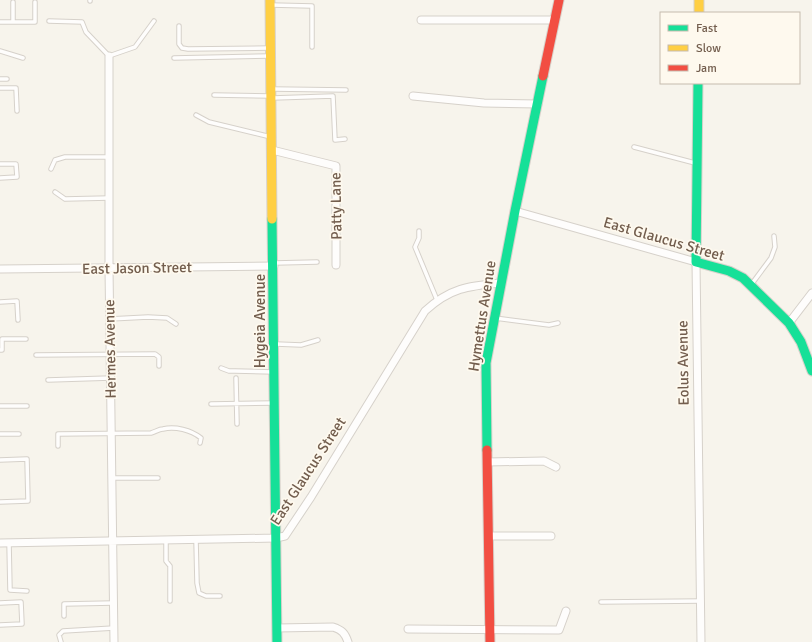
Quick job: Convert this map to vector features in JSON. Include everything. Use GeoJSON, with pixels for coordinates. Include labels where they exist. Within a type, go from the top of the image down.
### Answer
{"type":"FeatureCollection","features":[{"type":"Feature","properties":{"kind":"street","name":"Hymettus Avenue"},"geometry":{"type":"LineString","coordinates":[[490,642],[486,362],[500,283],[559,0]]}},
{"type":"Feature","properties":{"kind":"street"},"geometry":{"type":"LineString","coordinates":[[699,0],[699,12]]}},
{"type":"Feature","properties":{"kind":"street","name":"Hygeia Avenue"},"geometry":{"type":"LineString","coordinates":[[270,2],[277,642]]}},
{"type":"Feature","properties":{"kind":"street"},"geometry":{"type":"LineString","coordinates":[[421,20],[555,20]]}},
{"type":"Feature","properties":{"kind":"street","name":"Hermes Avenue"},"geometry":{"type":"LineString","coordinates":[[109,56],[109,268],[114,642]]}},
{"type":"Feature","properties":{"kind":"street","name":"Eolus Avenue"},"geometry":{"type":"LineString","coordinates":[[698,84],[696,262],[702,642]]}},
{"type":"Feature","properties":{"kind":"street"},"geometry":{"type":"LineString","coordinates":[[413,96],[484,103],[538,104]]}},
{"type":"Feature","properties":{"kind":"street","name":"Patty Lane"},"geometry":{"type":"LineString","coordinates":[[272,150],[336,166],[336,265]]}},
{"type":"Feature","properties":{"kind":"street","name":"East Glaucus Street"},"geometry":{"type":"LineString","coordinates":[[515,211],[729,271],[743,278],[789,322],[801,342],[812,371]]}},
{"type":"Feature","properties":{"kind":"street","name":"East Jason Street"},"geometry":{"type":"LineString","coordinates":[[0,269],[274,264]]}},
{"type":"Feature","properties":{"kind":"street","name":"East Glaucus Street"},"geometry":{"type":"LineString","coordinates":[[0,543],[196,540],[276,538],[285,536],[311,497],[425,311],[437,300],[458,289],[474,285],[500,283]]}},
{"type":"Feature","properties":{"kind":"street"},"geometry":{"type":"LineString","coordinates":[[789,322],[812,293]]}},
{"type":"Feature","properties":{"kind":"street"},"geometry":{"type":"LineString","coordinates":[[487,462],[544,461],[556,466]]}},
{"type":"Feature","properties":{"kind":"street"},"geometry":{"type":"LineString","coordinates":[[488,536],[551,536]]}},
{"type":"Feature","properties":{"kind":"street"},"geometry":{"type":"LineString","coordinates":[[408,630],[559,630],[566,611]]}},
{"type":"Feature","properties":{"kind":"street"},"geometry":{"type":"LineString","coordinates":[[277,628],[333,627],[346,634],[348,642]]}},
{"type":"Feature","properties":{"kind":"lane"},"geometry":{"type":"LineString","coordinates":[[13,2],[13,22]]}},
{"type":"Feature","properties":{"kind":"lane"},"geometry":{"type":"LineString","coordinates":[[0,22],[35,22],[34,2]]}},
{"type":"Feature","properties":{"kind":"lane"},"geometry":{"type":"LineString","coordinates":[[270,2],[312,6],[312,47]]}},
{"type":"Feature","properties":{"kind":"lane"},"geometry":{"type":"LineString","coordinates":[[49,21],[82,22],[86,32],[109,56],[135,47],[154,21]]}},
{"type":"Feature","properties":{"kind":"lane"},"geometry":{"type":"LineString","coordinates":[[178,26],[179,44],[182,48],[271,52]]}},
{"type":"Feature","properties":{"kind":"lane"},"geometry":{"type":"LineString","coordinates":[[0,51],[23,58]]}},
{"type":"Feature","properties":{"kind":"lane"},"geometry":{"type":"LineString","coordinates":[[174,58],[271,52]]}},
{"type":"Feature","properties":{"kind":"lane"},"geometry":{"type":"LineString","coordinates":[[0,79],[8,79]]}},
{"type":"Feature","properties":{"kind":"lane"},"geometry":{"type":"LineString","coordinates":[[0,88],[16,88],[16,111]]}},
{"type":"Feature","properties":{"kind":"lane"},"geometry":{"type":"LineString","coordinates":[[214,96],[346,90]]}},
{"type":"Feature","properties":{"kind":"lane"},"geometry":{"type":"LineString","coordinates":[[272,94],[333,96],[335,140],[345,139]]}},
{"type":"Feature","properties":{"kind":"lane"},"geometry":{"type":"LineString","coordinates":[[196,115],[209,122],[272,137]]}},
{"type":"Feature","properties":{"kind":"lane"},"geometry":{"type":"LineString","coordinates":[[634,147],[697,164]]}},
{"type":"Feature","properties":{"kind":"lane"},"geometry":{"type":"LineString","coordinates":[[51,169],[56,160],[65,157],[109,157]]}},
{"type":"Feature","properties":{"kind":"lane"},"geometry":{"type":"LineString","coordinates":[[0,164],[16,164],[17,178],[0,178]]}},
{"type":"Feature","properties":{"kind":"lane"},"geometry":{"type":"LineString","coordinates":[[55,192],[65,199],[109,198]]}},
{"type":"Feature","properties":{"kind":"lane"},"geometry":{"type":"LineString","coordinates":[[419,231],[419,238],[415,247],[437,300]]}},
{"type":"Feature","properties":{"kind":"lane"},"geometry":{"type":"LineString","coordinates":[[751,285],[771,258],[775,247],[774,236]]}},
{"type":"Feature","properties":{"kind":"lane"},"geometry":{"type":"LineString","coordinates":[[274,264],[317,262]]}},
{"type":"Feature","properties":{"kind":"lane"},"geometry":{"type":"LineString","coordinates":[[0,302],[17,301],[18,320]]}},
{"type":"Feature","properties":{"kind":"lane"},"geometry":{"type":"LineString","coordinates":[[110,319],[148,317],[167,318],[176,324]]}},
{"type":"Feature","properties":{"kind":"lane"},"geometry":{"type":"LineString","coordinates":[[494,318],[549,325],[558,323]]}},
{"type":"Feature","properties":{"kind":"lane"},"geometry":{"type":"LineString","coordinates":[[0,350],[2,350],[2,339],[26,339]]}},
{"type":"Feature","properties":{"kind":"lane"},"geometry":{"type":"LineString","coordinates":[[274,344],[301,345],[318,340]]}},
{"type":"Feature","properties":{"kind":"lane"},"geometry":{"type":"LineString","coordinates":[[36,355],[155,354],[159,357],[159,366]]}},
{"type":"Feature","properties":{"kind":"lane"},"geometry":{"type":"LineString","coordinates":[[221,368],[234,371],[275,372]]}},
{"type":"Feature","properties":{"kind":"lane"},"geometry":{"type":"LineString","coordinates":[[48,380],[111,378]]}},
{"type":"Feature","properties":{"kind":"lane"},"geometry":{"type":"LineString","coordinates":[[236,378],[237,424]]}},
{"type":"Feature","properties":{"kind":"lane"},"geometry":{"type":"LineString","coordinates":[[211,404],[275,403]]}},
{"type":"Feature","properties":{"kind":"lane"},"geometry":{"type":"LineString","coordinates":[[0,406],[27,406]]}},
{"type":"Feature","properties":{"kind":"lane"},"geometry":{"type":"LineString","coordinates":[[58,446],[58,434],[151,433],[162,429],[180,429],[196,434],[201,438],[200,443]]}},
{"type":"Feature","properties":{"kind":"lane"},"geometry":{"type":"LineString","coordinates":[[0,434],[19,434]]}},
{"type":"Feature","properties":{"kind":"lane"},"geometry":{"type":"LineString","coordinates":[[0,460],[27,459],[28,501],[0,502]]}},
{"type":"Feature","properties":{"kind":"lane"},"geometry":{"type":"LineString","coordinates":[[112,478],[158,478]]}},
{"type":"Feature","properties":{"kind":"lane"},"geometry":{"type":"LineString","coordinates":[[166,540],[166,561],[170,566],[170,602]]}},
{"type":"Feature","properties":{"kind":"lane"},"geometry":{"type":"LineString","coordinates":[[196,540],[197,583],[199,593],[206,596],[220,596]]}},
{"type":"Feature","properties":{"kind":"lane"},"geometry":{"type":"LineString","coordinates":[[9,543],[10,590],[27,591]]}},
{"type":"Feature","properties":{"kind":"lane"},"geometry":{"type":"LineString","coordinates":[[601,602],[701,601]]}},
{"type":"Feature","properties":{"kind":"lane"},"geometry":{"type":"LineString","coordinates":[[0,603],[21,602],[22,624],[0,625]]}},
{"type":"Feature","properties":{"kind":"lane"},"geometry":{"type":"LineString","coordinates":[[64,616],[64,604],[113,603]]}},
{"type":"Feature","properties":{"kind":"lane"},"geometry":{"type":"LineString","coordinates":[[61,642],[59,636],[63,631],[114,628]]}},
{"type":"Feature","properties":{"kind":"traffic: fast"},"geometry":{"type":"LineString","coordinates":[[487,450],[486,363],[543,76]]}},
{"type":"Feature","properties":{"kind":"traffic: fast"},"geometry":{"type":"LineString","coordinates":[[698,84],[696,262],[729,271],[743,278],[789,323],[801,342],[812,371]]}},
{"type":"Feature","properties":{"kind":"traffic: fast"},"geometry":{"type":"LineString","coordinates":[[272,219],[277,642]]}},
{"type":"Feature","properties":{"kind":"traffic: slow"},"geometry":{"type":"LineString","coordinates":[[270,0],[272,219]]}},
{"type":"Feature","properties":{"kind":"traffic: slow"},"geometry":{"type":"LineString","coordinates":[[699,0],[699,12]]}},
{"type":"Feature","properties":{"kind":"traffic: jam"},"geometry":{"type":"LineString","coordinates":[[543,76],[559,0]]}},
{"type":"Feature","properties":{"kind":"traffic: jam"},"geometry":{"type":"LineString","coordinates":[[487,450],[490,642]]}}]}
